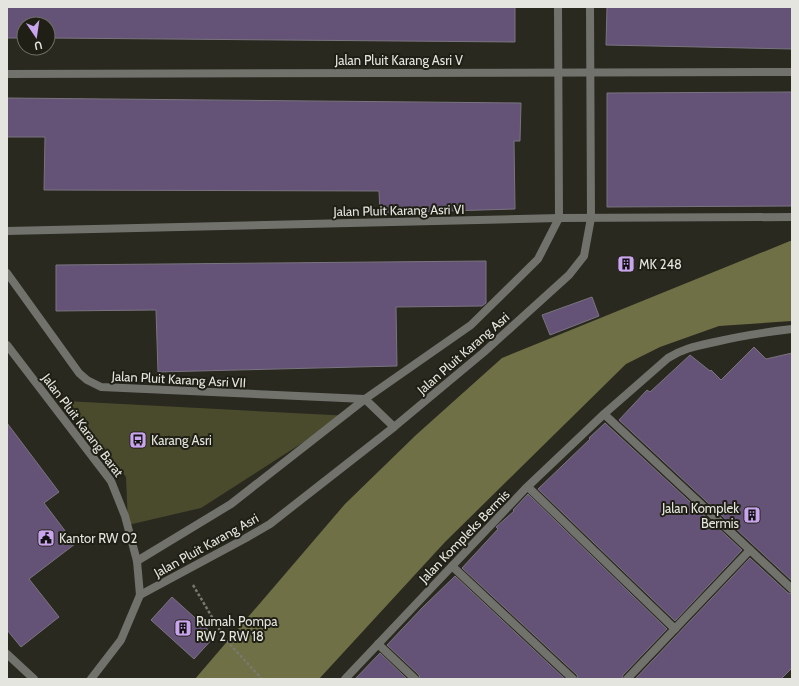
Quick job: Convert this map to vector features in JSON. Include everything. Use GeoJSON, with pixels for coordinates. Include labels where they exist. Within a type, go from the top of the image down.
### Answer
{"type":"FeatureCollection","features":[{"type":"Feature","properties":{"kind":"street","name":"Jalan Pluit Karang Asri"},"geometry":{"type":"LineString","coordinates":[[138,561],[236,500],[365,399],[471,325],[538,259],[559,218],[558,7]]}},
{"type":"Feature","properties":{"kind":"street","name":"Jalan Pluit Karang Asri"},"geometry":{"type":"LineString","coordinates":[[140,595],[270,524],[394,427],[484,352],[569,276],[584,256],[591,218],[590,7]]}},
{"type":"Feature","properties":{"kind":"street","name":"Jalan Pluit Karang Asri V"},"geometry":{"type":"LineString","coordinates":[[7,74],[792,72]]}},
{"type":"Feature","properties":{"kind":"street","name":"Jalan Pluit Karang Asri VI"},"geometry":{"type":"LineString","coordinates":[[7,231],[559,218],[792,217]]}},
{"type":"Feature","properties":{"kind":"street","name":"Jalan Pluit Karang Asri VII"},"geometry":{"type":"LineString","coordinates":[[7,273],[79,373],[87,380],[101,387],[365,399]]}},
{"type":"Feature","properties":{"kind":"street","name":"Jalan Kompleks Bermis"},"geometry":{"type":"LineString","coordinates":[[345,679],[528,487],[604,414],[668,358],[679,351],[689,348],[745,335],[792,329]]}},
{"type":"Feature","properties":{"kind":"street","name":"Jalan Pluit Karang Barat"},"geometry":{"type":"LineString","coordinates":[[7,344],[111,481],[125,516],[138,561],[140,595],[121,640],[91,679]]}},
{"type":"Feature","properties":{"kind":"street"},"geometry":{"type":"LineString","coordinates":[[365,399],[394,427]]}},
{"type":"Feature","properties":{"kind":"street"},"geometry":{"type":"LineString","coordinates":[[604,414],[792,589]]}},
{"type":"Feature","properties":{"kind":"street"},"geometry":{"type":"LineString","coordinates":[[528,487],[675,629]]}},
{"type":"Feature","properties":{"kind":"street"},"geometry":{"type":"LineString","coordinates":[[627,679],[750,550]]}},
{"type":"Feature","properties":{"kind":"street"},"geometry":{"type":"LineString","coordinates":[[452,566],[573,679]]}},
{"type":"Feature","properties":{"kind":"street"},"geometry":{"type":"LineString","coordinates":[[378,644],[415,679]]}},
{"type":"Feature","properties":{"kind":"street"},"geometry":{"type":"LineString","coordinates":[[7,654],[34,679]]}},
{"type":"Feature","properties":{"kind":"path"},"geometry":{"type":"LineString","coordinates":[[185,571],[225,639],[262,679]]}},
{"type":"Feature","properties":{"kind":"shaded area"},"geometry":{"type":"Polygon","coordinates":[[[792,241],[792,321],[719,326],[660,347],[626,364],[445,542],[319,679],[195,679],[345,504],[416,435],[502,358],[792,241]]]}},
{"type":"Feature","properties":{"kind":"shaded area"},"geometry":{"type":"Polygon","coordinates":[[[65,401],[351,416],[341,418],[201,508],[128,525],[126,477],[65,401]]]}},
{"type":"Feature","properties":{"kind":"building"},"geometry":{"type":"Polygon","coordinates":[[[7,7],[515,7],[515,42],[56,38],[56,16],[16,16],[16,38],[7,38],[7,7]]]}},
{"type":"Feature","properties":{"kind":"building"},"geometry":{"type":"Polygon","coordinates":[[[607,7],[792,7],[792,49],[606,45],[607,7]]]}},
{"type":"Feature","properties":{"kind":"building"},"geometry":{"type":"Polygon","coordinates":[[[792,92],[792,206],[607,207],[607,93],[792,92]]]}},
{"type":"Feature","properties":{"kind":"building"},"geometry":{"type":"Polygon","coordinates":[[[7,98],[521,103],[520,141],[514,141],[515,209],[380,213],[379,191],[44,190],[45,137],[7,137],[7,98]]]}},
{"type":"Feature","properties":{"kind":"building"},"geometry":{"type":"Polygon","coordinates":[[[486,261],[486,303],[482,306],[396,307],[397,366],[158,372],[156,310],[56,311],[56,265],[486,261]]]}},
{"type":"Feature","properties":{"kind":"building"},"geometry":{"type":"Polygon","coordinates":[[[592,297],[599,316],[550,335],[542,315],[592,297]]]}},
{"type":"Feature","properties":{"kind":"building"},"geometry":{"type":"Polygon","coordinates":[[[754,347],[766,359],[792,353],[792,581],[619,420],[647,390],[650,392],[690,355],[710,371],[711,370],[721,380],[754,347]]]}},
{"type":"Feature","properties":{"kind":"building"},"geometry":{"type":"Polygon","coordinates":[[[7,423],[59,492],[44,503],[75,544],[29,579],[59,617],[21,647],[7,630],[7,423]]]}},
{"type":"Feature","properties":{"kind":"building"},"geometry":{"type":"Polygon","coordinates":[[[605,423],[742,550],[675,621],[538,489],[605,423]]]}},
{"type":"Feature","properties":{"kind":"building"},"geometry":{"type":"Polygon","coordinates":[[[528,494],[667,629],[623,675],[622,679],[578,679],[577,675],[462,568],[498,529],[496,527],[514,511],[513,510],[528,494]]]}},
{"type":"Feature","properties":{"kind":"building"},"geometry":{"type":"Polygon","coordinates":[[[750,558],[788,593],[792,594],[792,668],[781,679],[635,679],[750,558]]]}},
{"type":"Feature","properties":{"kind":"building"},"geometry":{"type":"Polygon","coordinates":[[[455,576],[565,679],[420,679],[419,675],[387,645],[455,576]]]}},
{"type":"Feature","properties":{"kind":"building","name":"Rumah Pompa RW 2 RW 18"},"geometry":{"type":"Polygon","coordinates":[[[172,597],[215,636],[194,659],[151,620],[172,597]]]}},
{"type":"Feature","properties":{"kind":"building"},"geometry":{"type":"Polygon","coordinates":[[[380,653],[407,679],[355,679],[380,653]]]}},
{"type":"Feature","properties":{"kind":"place","name":"MK 248"},"geometry":{"type":"Point","coordinates":[626,264]}},
{"type":"Feature","properties":{"kind":"place","name":"Karang Asri"},"geometry":{"type":"Point","coordinates":[138,440]}},
{"type":"Feature","properties":{"kind":"place","name":"Jalan Komplek Bermis"},"geometry":{"type":"Point","coordinates":[752,515]}},
{"type":"Feature","properties":{"kind":"place","name":"Kantor RW 02"},"geometry":{"type":"Point","coordinates":[46,538]}},
{"type":"Feature","properties":{"kind":"place","name":"Rumah Pompa RW 2 RW 18"},"geometry":{"type":"Point","coordinates":[183,628]}}]}
